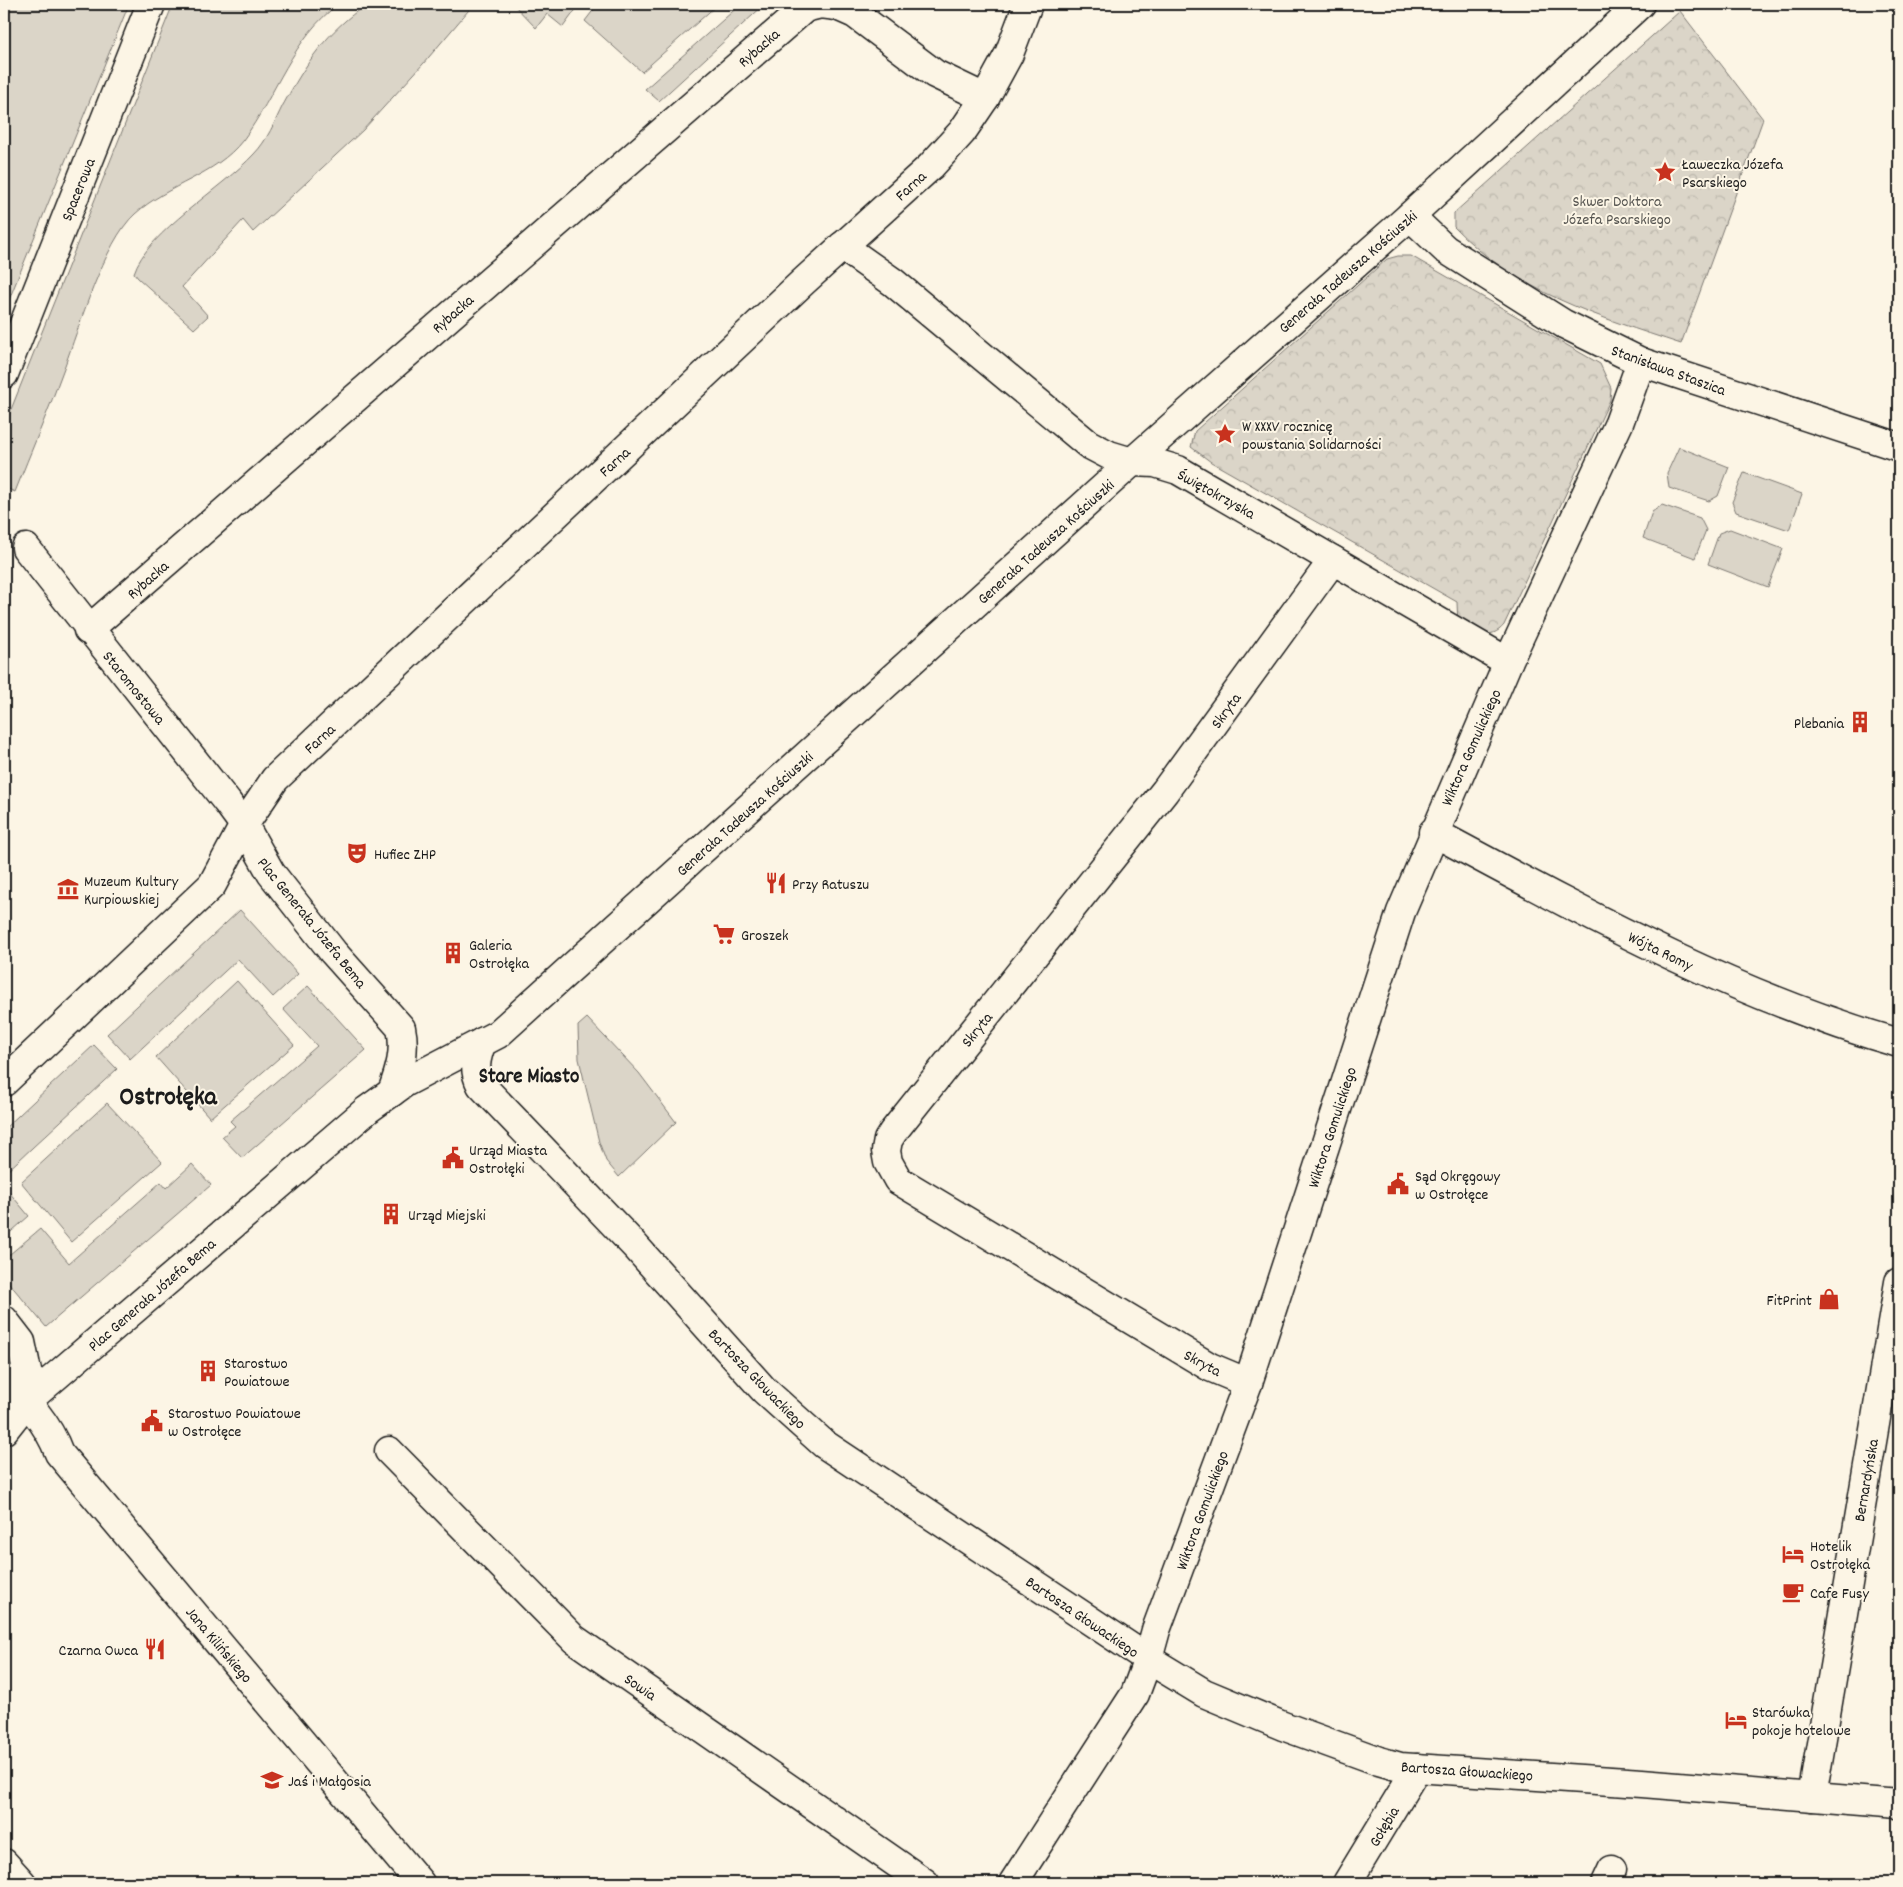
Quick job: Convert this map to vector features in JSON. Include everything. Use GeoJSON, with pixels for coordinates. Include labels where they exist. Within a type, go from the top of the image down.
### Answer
{"type":"FeatureCollection","features":[{"type":"Feature","properties":{"kind":"street","name":"Spacerowa"},"geometry":{"type":"LineString","coordinates":[[4,374],[151,4]]}},
{"type":"Feature","properties":{"kind":"street"},"geometry":{"type":"LineString","coordinates":[[821,4],[837,6],[855,14],[935,74],[985,98]]}},
{"type":"Feature","properties":{"kind":"street","name":"Rybacka"},"geometry":{"type":"LineString","coordinates":[[88,630],[789,19],[805,8],[821,4]]}},
{"type":"Feature","properties":{"kind":"street","name":"Farna"},"geometry":{"type":"LineString","coordinates":[[244,825],[275,779],[842,246],[931,166],[962,132],[985,98],[1009,54],[1028,4]]}},
{"type":"Feature","properties":{"kind":"street","name":"Generała Tadeusza Kościuszki"},"geometry":{"type":"LineString","coordinates":[[440,1064],[498,1034],[1132,462],[1410,216],[1640,4]]}},
{"type":"Feature","properties":{"kind":"street","name":"Stanisława Staszica"},"geometry":{"type":"LineString","coordinates":[[1410,216],[1445,250],[1564,324],[1641,362],[1899,447]]}},
{"type":"Feature","properties":{"kind":"street","name":"Świętokrzyska"},"geometry":{"type":"LineString","coordinates":[[842,246],[893,282],[1088,444],[1108,455],[1132,462],[1155,463],[1178,470],[1508,662]]}},
{"type":"Feature","properties":{"kind":"street","name":"Wiktora Gomulickiego"},"geometry":{"type":"LineString","coordinates":[[1013,1883],[1134,1694],[1248,1383],[1401,912],[1433,832],[1508,662],[1619,423],[1641,362]]}},
{"type":"Feature","properties":{"kind":"street","name":"Staromostowa"},"geometry":{"type":"LineString","coordinates":[[26,548],[88,630],[244,825]]}},
{"type":"Feature","properties":{"kind":"street","name":"Skryta"},"geometry":{"type":"LineString","coordinates":[[1248,1383],[1210,1367],[898,1180],[888,1162],[886,1152],[888,1140],[903,1119],[989,1014],[1165,791],[1333,560]]}},
{"type":"Feature","properties":{"kind":"street"},"geometry":{"type":"LineString","coordinates":[[4,1082],[212,885],[244,825]]}},
{"type":"Feature","properties":{"kind":"street","name":"Plac Generała Józefa Bema"},"geometry":{"type":"LineString","coordinates":[[244,825],[271,873],[333,952],[400,1028],[404,1042],[403,1055],[392,1092]]}},
{"type":"Feature","properties":{"kind":"street","name":"Wójta Romy"},"geometry":{"type":"LineString","coordinates":[[1433,832],[1660,952],[1798,1011],[1899,1043]]}},
{"type":"Feature","properties":{"kind":"street","name":"Bartosza Głowackiego"},"geometry":{"type":"LineString","coordinates":[[482,1042],[476,1061],[476,1070],[481,1086],[636,1247],[782,1408],[824,1444],[1148,1659],[1204,1692],[1283,1726],[1400,1767],[1642,1783],[1899,1804]]}},
{"type":"Feature","properties":{"kind":"street","name":"Plac Generała Józefa Bema"},"geometry":{"type":"LineString","coordinates":[[4,1430],[27,1401],[250,1208],[367,1110],[406,1082],[440,1064]]}},
{"type":"Feature","properties":{"kind":"street","name":"Bernardyńska"},"geometry":{"type":"LineString","coordinates":[[1812,1797],[1899,1282]]}},
{"type":"Feature","properties":{"kind":"street"},"geometry":{"type":"LineString","coordinates":[[4,1320],[21,1342],[28,1376],[27,1401]]}},
{"type":"Feature","properties":{"kind":"street"},"geometry":{"type":"LineString","coordinates":[[4,1378],[27,1401]]}},
{"type":"Feature","properties":{"kind":"street","name":"Jana Kilińskiego"},"geometry":{"type":"LineString","coordinates":[[27,1401],[54,1436],[60,1452],[420,1883]]}},
{"type":"Feature","properties":{"kind":"street","name":"Sowia"},"geometry":{"type":"LineString","coordinates":[[389,1451],[574,1639],[925,1883]]}},
{"type":"Feature","properties":{"kind":"street","name":"Gołębia"},"geometry":{"type":"LineString","coordinates":[[1347,1883],[1417,1768]]}},
{"type":"Feature","properties":{"kind":"street"},"geometry":{"type":"LineString","coordinates":[[4,1863],[22,1883]]}},
{"type":"Feature","properties":{"kind":"green space"},"geometry":{"type":"Polygon","coordinates":[[[4,4],[129,4],[4,312],[4,4]]]}},
{"type":"Feature","properties":{"kind":"green space"},"geometry":{"type":"Polygon","coordinates":[[[173,4],[339,4],[323,17],[297,49],[255,123],[232,152],[219,163],[148,204],[135,214],[124,227],[103,264],[15,492],[4,487],[4,427],[173,4]]]}},
{"type":"Feature","properties":{"kind":"green space"},"geometry":{"type":"Polygon","coordinates":[[[367,4],[474,4],[363,130],[253,232],[243,220],[182,287],[208,316],[194,329],[134,273],[154,242],[170,226],[259,149],[309,62],[340,26],[367,4]]]}},
{"type":"Feature","properties":{"kind":"green space"},"geometry":{"type":"Polygon","coordinates":[[[513,4],[580,4],[563,27],[547,14],[536,28],[513,4]]]}},
{"type":"Feature","properties":{"kind":"green space"},"geometry":{"type":"Polygon","coordinates":[[[598,4],[718,4],[642,72],[585,21],[598,4]]]}},
{"type":"Feature","properties":{"kind":"green space"},"geometry":{"type":"Polygon","coordinates":[[[741,4],[765,4],[659,101],[645,89],[741,4]]]}},
{"type":"Feature","properties":{"kind":"green space","name":"Skwer Doktora Józefa Psarskiego"},"geometry":{"type":"Polygon","coordinates":[[[1680,11],[1763,119],[1681,344],[1589,312],[1532,286],[1479,250],[1454,227],[1454,213],[1680,11]]]}},
{"type":"Feature","properties":{"kind":"green space"},"geometry":{"type":"Polygon","coordinates":[[[1398,256],[1411,256],[1600,364],[1611,388],[1610,400],[1504,625],[1494,633],[1482,634],[1458,626],[1457,602],[1211,462],[1191,447],[1195,431],[1387,259],[1398,256]]]}},
{"type":"Feature","properties":{"kind":"green space"},"geometry":{"type":"Polygon","coordinates":[[[1679,447],[1729,467],[1718,496],[1709,501],[1669,488],[1667,473],[1679,447]]]}},
{"type":"Feature","properties":{"kind":"green space"},"geometry":{"type":"Polygon","coordinates":[[[1744,473],[1802,494],[1789,530],[1736,512],[1732,502],[1744,473]]]}},
{"type":"Feature","properties":{"kind":"green space"},"geometry":{"type":"Polygon","coordinates":[[[1662,505],[1700,518],[1706,530],[1695,558],[1643,538],[1652,512],[1662,505]]]}},
{"type":"Feature","properties":{"kind":"green space"},"geometry":{"type":"Polygon","coordinates":[[[1730,529],[1783,549],[1768,587],[1708,564],[1719,533],[1730,529]]]}},
{"type":"Feature","properties":{"kind":"green space"},"geometry":{"type":"Polygon","coordinates":[[[240,910],[298,974],[273,997],[238,959],[130,1059],[107,1034],[240,910]]]}},
{"type":"Feature","properties":{"kind":"green space"},"geometry":{"type":"Polygon","coordinates":[[[237,981],[294,1045],[210,1118],[156,1057],[237,981]]]}},
{"type":"Feature","properties":{"kind":"green space"},"geometry":{"type":"Polygon","coordinates":[[[308,986],[366,1050],[242,1158],[222,1137],[235,1126],[230,1121],[317,1046],[283,1009],[308,986]]]}},
{"type":"Feature","properties":{"kind":"green space"},"geometry":{"type":"Polygon","coordinates":[[[587,1018],[639,1073],[676,1122],[619,1177],[606,1161],[599,1142],[579,1059],[578,1026],[587,1018]]]}},
{"type":"Feature","properties":{"kind":"green space"},"geometry":{"type":"Polygon","coordinates":[[[94,1045],[117,1069],[4,1174],[4,1129],[94,1045]]]}},
{"type":"Feature","properties":{"kind":"green space"},"geometry":{"type":"Polygon","coordinates":[[[107,1103],[162,1162],[71,1242],[21,1182],[107,1103]]]}},
{"type":"Feature","properties":{"kind":"green space"},"geometry":{"type":"Polygon","coordinates":[[[192,1164],[211,1185],[46,1327],[4,1277],[4,1259],[40,1229],[69,1263],[161,1182],[166,1188],[192,1164]]]}},
{"type":"Feature","properties":{"kind":"green space"},"geometry":{"type":"Polygon","coordinates":[[[4,1186],[29,1216],[4,1238],[4,1186]]]}},
{"type":"Feature","properties":{"kind":"place","name":"Ławeczka Józefa Psarskiego"},"geometry":{"type":"Point","coordinates":[1665,172]}},
{"type":"Feature","properties":{"kind":"place","name":"W XXXV rocznicę powstania Solidarności"},"geometry":{"type":"Point","coordinates":[1225,434]}},
{"type":"Feature","properties":{"kind":"place","name":"Plebania"},"geometry":{"type":"Point","coordinates":[1860,722]}},
{"type":"Feature","properties":{"kind":"place","name":"Hufiec ZHP"},"geometry":{"type":"Point","coordinates":[357,853]}},
{"type":"Feature","properties":{"kind":"place","name":"Przy Ratuszu"},"geometry":{"type":"Point","coordinates":[776,883]}},
{"type":"Feature","properties":{"kind":"place","name":"Muzeum Kultury Kurpiowskiej"},"geometry":{"type":"Point","coordinates":[68,889]}},
{"type":"Feature","properties":{"kind":"place","name":"Groszek"},"geometry":{"type":"Point","coordinates":[724,934]}},
{"type":"Feature","properties":{"kind":"place","name":"Galeria Ostrołęka"},"geometry":{"type":"Point","coordinates":[453,953]}},
{"type":"Feature","properties":{"kind":"place","name":"Urząd Miasta Ostrołęki"},"geometry":{"type":"Point","coordinates":[453,1158]}},
{"type":"Feature","properties":{"kind":"place","name":"Sąd Okręgowy w Ostrołęce"},"geometry":{"type":"Point","coordinates":[1398,1184]}},
{"type":"Feature","properties":{"kind":"place","name":"Urząd Miejski"},"geometry":{"type":"Point","coordinates":[391,1214]}},
{"type":"Feature","properties":{"kind":"place","name":"FitPrint"},"geometry":{"type":"Point","coordinates":[1829,1299]}},
{"type":"Feature","properties":{"kind":"place","name":"Starostwo Powiatowe"},"geometry":{"type":"Point","coordinates":[208,1371]}},
{"type":"Feature","properties":{"kind":"place","name":"Starostwo Powiatowe w Ostrołęce"},"geometry":{"type":"Point","coordinates":[152,1421]}},
{"type":"Feature","properties":{"kind":"place","name":"Hotelik Ostrołęka"},"geometry":{"type":"Point","coordinates":[1793,1554]}},
{"type":"Feature","properties":{"kind":"place","name":"Cafe Fusy"},"geometry":{"type":"Point","coordinates":[1793,1592]}},
{"type":"Feature","properties":{"kind":"place","name":"Czarna Owca"},"geometry":{"type":"Point","coordinates":[155,1649]}},
{"type":"Feature","properties":{"kind":"place","name":"Starówka pokoje hotelowe"},"geometry":{"type":"Point","coordinates":[1736,1720]}},
{"type":"Feature","properties":{"kind":"place","name":"Jaś i Małgosia"},"geometry":{"type":"Point","coordinates":[272,1780]}},
{"type":"Feature","properties":{"kind":"district","name":"Stare Miasto"},"geometry":{"type":"Point","coordinates":[529,1075]}},
{"type":"Feature","properties":{"kind":"district","name":"Ostrołęka"},"geometry":{"type":"Point","coordinates":[168,1095]}}]}
